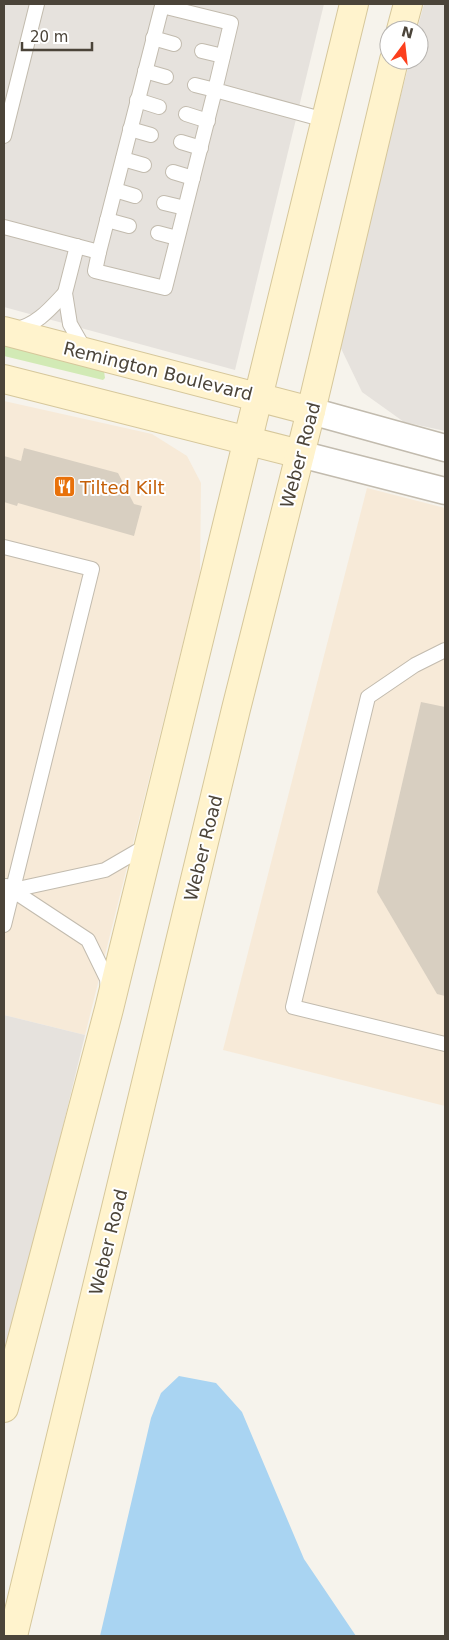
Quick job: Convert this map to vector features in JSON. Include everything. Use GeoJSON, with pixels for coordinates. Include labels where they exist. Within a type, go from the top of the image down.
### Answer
{"type":"FeatureCollection","features":[{"type":"Feature","properties":{"kind":"main road"},"geometry":{"type":"LineString","coordinates":[[4,1408],[108,1009],[354,4]]}},
{"type":"Feature","properties":{"kind":"main road"},"geometry":{"type":"LineString","coordinates":[[404,20],[408,4]]}},
{"type":"Feature","properties":{"kind":"main road","name":"Weber Road"},"geometry":{"type":"LineString","coordinates":[[13,1636],[312,411],[392,70]]}},
{"type":"Feature","properties":{"kind":"main road","name":"Remington Boulevard"},"geometry":{"type":"LineString","coordinates":[[5,331],[312,411]]}},
{"type":"Feature","properties":{"kind":"main road"},"geometry":{"type":"LineString","coordinates":[[4,379],[300,454]]}},
{"type":"Feature","properties":{"kind":"street"},"geometry":{"type":"LineString","coordinates":[[312,411],[445,448]]}},
{"type":"Feature","properties":{"kind":"street"},"geometry":{"type":"LineString","coordinates":[[300,454],[445,491]]}},
{"type":"Feature","properties":{"kind":"lane"},"geometry":{"type":"LineString","coordinates":[[4,136],[37,4]]}},
{"type":"Feature","properties":{"kind":"lane"},"geometry":{"type":"LineString","coordinates":[[162,6],[231,23],[223,56],[164,288],[94,271],[162,6]]}},
{"type":"Feature","properties":{"kind":"lane"},"geometry":{"type":"LineString","coordinates":[[153,38],[174,44]]}},
{"type":"Feature","properties":{"kind":"lane"},"geometry":{"type":"LineString","coordinates":[[202,51],[223,56]]}},
{"type":"Feature","properties":{"kind":"lane"},"geometry":{"type":"LineString","coordinates":[[145,71],[166,76]]}},
{"type":"Feature","properties":{"kind":"lane"},"geometry":{"type":"LineString","coordinates":[[195,85],[325,120]]}},
{"type":"Feature","properties":{"kind":"lane"},"geometry":{"type":"LineString","coordinates":[[137,100],[158,106]]}},
{"type":"Feature","properties":{"kind":"lane"},"geometry":{"type":"LineString","coordinates":[[186,114],[208,121]]}},
{"type":"Feature","properties":{"kind":"lane"},"geometry":{"type":"LineString","coordinates":[[130,129],[151,135]]}},
{"type":"Feature","properties":{"kind":"lane"},"geometry":{"type":"LineString","coordinates":[[180,142],[200,148]]}},
{"type":"Feature","properties":{"kind":"lane"},"geometry":{"type":"LineString","coordinates":[[123,159],[144,165]]}},
{"type":"Feature","properties":{"kind":"lane"},"geometry":{"type":"LineString","coordinates":[[173,172],[193,178]]}},
{"type":"Feature","properties":{"kind":"lane"},"geometry":{"type":"LineString","coordinates":[[115,190],[135,196]]}},
{"type":"Feature","properties":{"kind":"lane"},"geometry":{"type":"LineString","coordinates":[[164,203],[185,208]]}},
{"type":"Feature","properties":{"kind":"lane"},"geometry":{"type":"LineString","coordinates":[[107,220],[129,226]]}},
{"type":"Feature","properties":{"kind":"lane"},"geometry":{"type":"LineString","coordinates":[[4,227],[99,252]]}},
{"type":"Feature","properties":{"kind":"lane"},"geometry":{"type":"LineString","coordinates":[[158,233],[177,238]]}},
{"type":"Feature","properties":{"kind":"lane"},"geometry":{"type":"LineString","coordinates":[[77,246],[65,293],[70,324],[86,352]]}},
{"type":"Feature","properties":{"kind":"lane"},"geometry":{"type":"LineString","coordinates":[[5,331],[34,323],[45,315],[65,293]]}},
{"type":"Feature","properties":{"kind":"lane"},"geometry":{"type":"LineString","coordinates":[[4,547],[92,569],[8,888],[4,925]]}},
{"type":"Feature","properties":{"kind":"lane"},"geometry":{"type":"LineString","coordinates":[[445,650],[415,665],[368,696],[293,1007],[445,1044]]}},
{"type":"Feature","properties":{"kind":"lane"},"geometry":{"type":"LineString","coordinates":[[8,888],[105,870],[148,845]]}},
{"type":"Feature","properties":{"kind":"lane"},"geometry":{"type":"LineString","coordinates":[[8,888],[88,940],[107,978],[108,1009]]}},
{"type":"Feature","properties":{"kind":"shaded area"},"geometry":{"type":"Polygon","coordinates":[[[4,4],[324,4],[235,370],[4,307],[4,4]]]}},
{"type":"Feature","properties":{"kind":"shaded area"},"geometry":{"type":"Polygon","coordinates":[[[424,4],[445,4],[445,431],[404,422],[362,392],[337,340],[407,70],[429,70],[429,20],[420,20],[424,4]]]}},
{"type":"Feature","properties":{"kind":"shaded area"},"geometry":{"type":"Polygon","coordinates":[[[4,401],[152,434],[187,456],[201,483],[200,575],[85,1035],[4,1015],[4,401]]]}},
{"type":"Feature","properties":{"kind":"shaded area"},"geometry":{"type":"Polygon","coordinates":[[[367,488],[445,508],[445,1106],[223,1050],[367,488]]]}},
{"type":"Feature","properties":{"kind":"shaded area"},"geometry":{"type":"Polygon","coordinates":[[[4,1015],[85,1035],[4,1370],[4,1015]]]}},
{"type":"Feature","properties":{"kind":"green space"},"geometry":{"type":"Polygon","coordinates":[[[4,345],[104,371],[105,378],[103,380],[4,356],[4,345]]]}},
{"type":"Feature","properties":{"kind":"water"},"geometry":{"type":"Polygon","coordinates":[[[179,1376],[216,1383],[242,1412],[304,1559],[356,1636],[100,1636],[151,1418],[161,1393],[179,1376]]]}},
{"type":"Feature","properties":{"kind":"building","name":"Tilted Kilt"},"geometry":{"type":"Polygon","coordinates":[[[24,448],[118,473],[134,504],[142,506],[134,536],[18,503],[17,506],[4,502],[4,456],[21,461],[24,448]]]}},
{"type":"Feature","properties":{"kind":"building"},"geometry":{"type":"Polygon","coordinates":[[[421,702],[445,707],[445,996],[437,994],[377,892],[421,702]]]}},
{"type":"Feature","properties":{"kind":"place","name":"Tilted Kilt"},"geometry":{"type":"Point","coordinates":[64,487]}}]}
